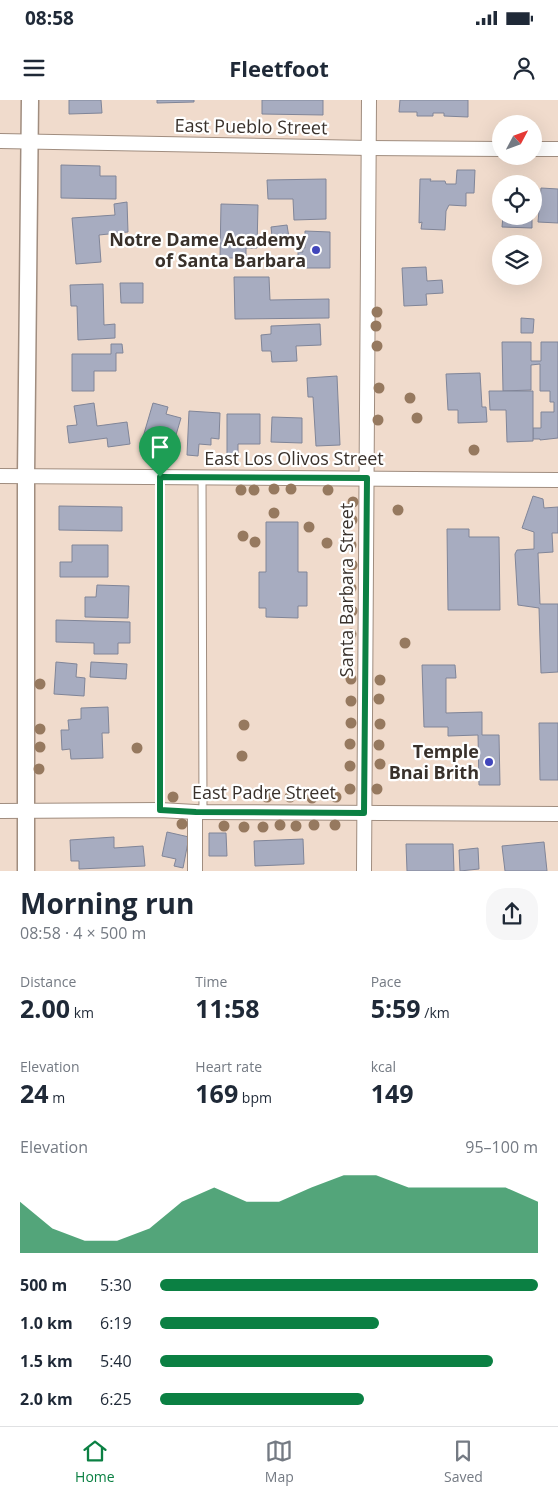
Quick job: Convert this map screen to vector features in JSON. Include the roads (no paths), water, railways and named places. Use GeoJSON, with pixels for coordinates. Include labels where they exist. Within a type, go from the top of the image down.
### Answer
{"type":"FeatureCollection","features":[{"type":"Feature","properties":{"kind":"street"},"geometry":{"type":"LineString","coordinates":[[26,871],[26,476],[30,100]]}},
{"type":"Feature","properties":{"kind":"street","name":"Santa Barbara Street"},"geometry":{"type":"LineString","coordinates":[[364,871],[369,100]]}},
{"type":"Feature","properties":{"kind":"street","name":"East Pueblo Street"},"geometry":{"type":"LineString","coordinates":[[0,141],[492,149]]}},
{"type":"Feature","properties":{"kind":"street"},"geometry":{"type":"LineString","coordinates":[[542,149],[558,149]]}},
{"type":"Feature","properties":{"kind":"street","name":"East Los Olivos Street"},"geometry":{"type":"LineString","coordinates":[[0,476],[558,480]]}},
{"type":"Feature","properties":{"kind":"street","name":"East Padre Street"},"geometry":{"type":"LineString","coordinates":[[0,811],[160,810],[199,812],[558,814]]}},
{"type":"Feature","properties":{"kind":"street"},"geometry":{"type":"LineString","coordinates":[[195,871],[199,812]]}},
{"type":"Feature","properties":{"kind":"lane"},"geometry":{"type":"LineString","coordinates":[[160,477],[160,810]]}},
{"type":"Feature","properties":{"kind":"lane"},"geometry":{"type":"LineString","coordinates":[[199,812],[202,477]]}},
{"type":"Feature","properties":{"kind":"place","name":"Notre Dame Academy of Santa Barbara"},"geometry":{"type":"Point","coordinates":[316,250]}},
{"type":"Feature","properties":{"kind":"place","name":"Temple Bnai Brith"},"geometry":{"type":"Point","coordinates":[489,762]}}]}
